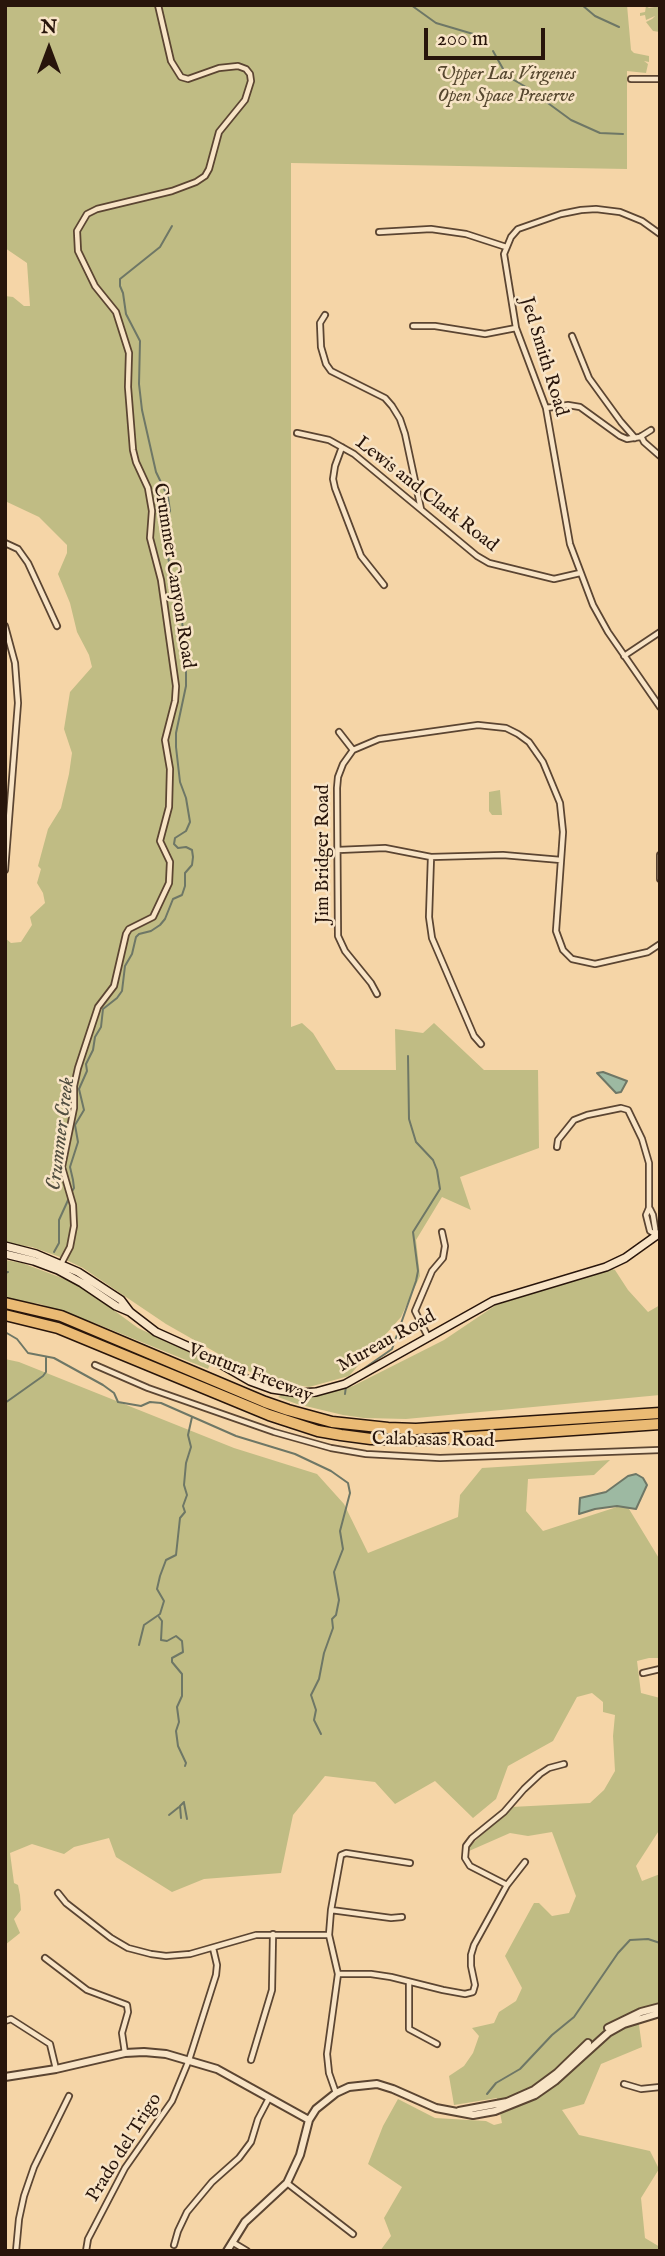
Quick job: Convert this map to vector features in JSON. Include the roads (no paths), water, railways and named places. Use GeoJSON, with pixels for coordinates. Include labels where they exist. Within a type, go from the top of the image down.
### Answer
{"type":"FeatureCollection","features":[{"type":"Feature","properties":{"kind":"highway","name":"Ventura Freeway"},"geometry":{"type":"LineString","coordinates":[[5,1303],[61,1316],[265,1402],[332,1422],[416,1429],[660,1413]]}},
{"type":"Feature","properties":{"kind":"highway","name":"Ventura Freeway"},"geometry":{"type":"LineString","coordinates":[[5,1315],[58,1328],[269,1415],[318,1431],[341,1435],[384,1440],[428,1440],[660,1424]]}},
{"type":"Feature","properties":{"kind":"main road","name":"Mureau Road"},"geometry":{"type":"LineString","coordinates":[[5,1247],[36,1254],[121,1300],[130,1312],[156,1332],[196,1350],[250,1381],[272,1389],[316,1392],[345,1384],[493,1301],[606,1267],[631,1254],[658,1234]]}},
{"type":"Feature","properties":{"kind":"main road","name":"Mureau Road"},"geometry":{"type":"LineString","coordinates":[[5,1254],[59,1267]]}},
{"type":"Feature","properties":{"kind":"street","name":"Crummer Canyon Road"},"geometry":{"type":"LineString","coordinates":[[59,1267],[73,1237],[74,1226],[71,1195],[62,1167],[74,1108],[76,1077],[98,1007],[114,986],[126,934],[129,929],[153,917],[169,883],[170,862],[160,841],[169,807],[170,769],[165,740],[176,686],[161,580],[150,538],[152,511],[146,480],[133,450],[128,387],[129,353],[116,312],[95,286],[78,251],[77,231],[87,214],[97,209],[147,198],[205,176],[219,132],[245,100],[250,89],[250,74],[246,69],[230,66],[188,79],[181,77],[171,61],[158,5]]}},
{"type":"Feature","properties":{"kind":"street"},"geometry":{"type":"LineString","coordinates":[[631,79],[660,79]]}},
{"type":"Feature","properties":{"kind":"street"},"geometry":{"type":"LineString","coordinates":[[379,232],[441,230],[466,234],[506,247],[514,232],[528,223],[588,210],[620,212],[642,221],[660,234]]}},
{"type":"Feature","properties":{"kind":"street","name":"Jed Smith Road"},"geometry":{"type":"LineString","coordinates":[[506,247],[504,261],[516,328],[546,408],[570,544],[593,605],[608,632],[660,707]]}},
{"type":"Feature","properties":{"kind":"street"},"geometry":{"type":"LineString","coordinates":[[325,315],[320,323],[321,347],[331,372],[385,398],[400,419],[421,510]]}},
{"type":"Feature","properties":{"kind":"street"},"geometry":{"type":"LineString","coordinates":[[413,326],[435,326],[485,334],[516,328]]}},
{"type":"Feature","properties":{"kind":"street"},"geometry":{"type":"LineString","coordinates":[[572,336],[589,378],[621,422],[660,456]]}},
{"type":"Feature","properties":{"kind":"street"},"geometry":{"type":"LineString","coordinates":[[546,408],[568,405],[580,407],[620,436],[638,437],[651,429]]}},
{"type":"Feature","properties":{"kind":"street","name":"Lewis and Clark Road"},"geometry":{"type":"LineString","coordinates":[[297,433],[328,440],[342,447],[489,563],[554,579],[580,573]]}},
{"type":"Feature","properties":{"kind":"street"},"geometry":{"type":"LineString","coordinates":[[342,447],[335,466],[335,488],[361,556],[384,585]]}},
{"type":"Feature","properties":{"kind":"street"},"geometry":{"type":"LineString","coordinates":[[5,543],[18,549],[28,563],[57,626]]}},
{"type":"Feature","properties":{"kind":"street"},"geometry":{"type":"LineString","coordinates":[[5,626],[15,663],[19,703],[5,870]]}},
{"type":"Feature","properties":{"kind":"street"},"geometry":{"type":"LineString","coordinates":[[624,656],[660,632]]}},
{"type":"Feature","properties":{"kind":"street"},"geometry":{"type":"LineString","coordinates":[[339,732],[353,750],[379,739],[478,725],[506,728],[518,734],[537,751],[560,803],[563,832],[556,932],[564,950],[572,959],[594,964],[648,952],[660,944]]}},
{"type":"Feature","properties":{"kind":"street","name":"Jim Bridger Road"},"geometry":{"type":"LineString","coordinates":[[353,750],[338,777],[338,936],[345,951],[377,994]]}},
{"type":"Feature","properties":{"kind":"street"},"geometry":{"type":"LineString","coordinates":[[338,850],[392,848],[431,857],[503,855],[561,860]]}},
{"type":"Feature","properties":{"kind":"street"},"geometry":{"type":"LineString","coordinates":[[660,855],[660,879]]}},
{"type":"Feature","properties":{"kind":"street"},"geometry":{"type":"LineString","coordinates":[[431,857],[429,917],[432,937],[474,1036],[481,1044]]}},
{"type":"Feature","properties":{"kind":"street"},"geometry":{"type":"LineString","coordinates":[[557,1147],[558,1139],[574,1121],[587,1115],[621,1108],[628,1110],[642,1139],[649,1163],[649,1208],[658,1234]]}},
{"type":"Feature","properties":{"kind":"street"},"geometry":{"type":"LineString","coordinates":[[428,1338],[415,1311],[432,1271],[443,1258],[442,1232]]}},
{"type":"Feature","properties":{"kind":"street","name":"Calabasas Road"},"geometry":{"type":"LineString","coordinates":[[95,1365],[148,1388],[274,1432],[331,1448],[366,1454],[440,1458],[660,1450]]}},
{"type":"Feature","properties":{"kind":"street"},"geometry":{"type":"LineString","coordinates":[[643,1673],[660,1669]]}},
{"type":"Feature","properties":{"kind":"street"},"geometry":{"type":"LineString","coordinates":[[508,1885],[470,1866],[465,1858],[466,1846],[504,1812],[540,1774],[549,1768],[564,1765]]}},
{"type":"Feature","properties":{"kind":"street"},"geometry":{"type":"LineString","coordinates":[[336,2093],[329,2073],[327,2054],[338,1974],[329,1935],[342,1853],[410,1863]]}},
{"type":"Feature","properties":{"kind":"street"},"geometry":{"type":"LineString","coordinates":[[338,1974],[371,1974],[465,1994],[473,1992],[475,1985],[471,1955],[474,1945],[508,1885],[526,1862]]}},
{"type":"Feature","properties":{"kind":"street"},"geometry":{"type":"LineString","coordinates":[[58,1894],[111,1938],[128,1948],[166,1956],[190,1954],[241,1937],[273,1934],[329,1935]]}},
{"type":"Feature","properties":{"kind":"street"},"geometry":{"type":"LineString","coordinates":[[331,1910],[402,1917]]}},
{"type":"Feature","properties":{"kind":"street"},"geometry":{"type":"LineString","coordinates":[[251,2060],[272,1990],[273,1934]]}},
{"type":"Feature","properties":{"kind":"street","name":"Prado del Trigo"},"geometry":{"type":"LineString","coordinates":[[86,2251],[88,2239],[106,2201],[125,2168],[172,2101],[189,2060],[216,1975],[213,1948]]}},
{"type":"Feature","properties":{"kind":"street"},"geometry":{"type":"LineString","coordinates":[[45,1958],[87,1990],[127,2005],[128,2012],[122,2033],[125,2053]]}},
{"type":"Feature","properties":{"kind":"street"},"geometry":{"type":"LineString","coordinates":[[409,1982],[409,2029],[437,2044]]}},
{"type":"Feature","properties":{"kind":"street"},"geometry":{"type":"LineString","coordinates":[[227,2251],[245,2222],[286,2183],[300,2155],[309,2120],[326,2100],[336,2093],[349,2087],[377,2084],[424,2104],[457,2111],[499,2107],[535,2095],[555,2081],[608,2032],[658,2012]]}},
{"type":"Feature","properties":{"kind":"street"},"geometry":{"type":"LineString","coordinates":[[5,2021],[12,2019],[50,2044],[56,2069]]}},
{"type":"Feature","properties":{"kind":"street"},"geometry":{"type":"LineString","coordinates":[[5,2077],[56,2069],[125,2053],[166,2054],[217,2069],[309,2120]]}},
{"type":"Feature","properties":{"kind":"street"},"geometry":{"type":"LineString","coordinates":[[624,2084],[637,2088],[660,2087]]}},
{"type":"Feature","properties":{"kind":"street"},"geometry":{"type":"LineString","coordinates":[[16,2251],[19,2219],[34,2166],[69,2096]]}},
{"type":"Feature","properties":{"kind":"street"},"geometry":{"type":"LineString","coordinates":[[174,2245],[187,2212],[251,2142],[258,2119],[269,2098]]}},
{"type":"Feature","properties":{"kind":"street"},"geometry":{"type":"LineString","coordinates":[[286,2183],[354,2234]]}},
{"type":"Feature","properties":{"kind":"street"},"geometry":{"type":"LineString","coordinates":[[231,2242],[247,2251]]}},
{"type":"Feature","properties":{"kind":"waterway"},"geometry":{"type":"LineString","coordinates":[[411,5],[436,23],[480,36],[489,44]]}},
{"type":"Feature","properties":{"kind":"waterway"},"geometry":{"type":"LineString","coordinates":[[582,5],[595,16],[619,27]]}},
{"type":"Feature","properties":{"kind":"waterway"},"geometry":{"type":"LineString","coordinates":[[493,51],[507,76],[571,120],[600,133],[623,134]]}},
{"type":"Feature","properties":{"kind":"waterway","name":"Crummer Creek"},"geometry":{"type":"LineString","coordinates":[[71,1193],[74,1188],[70,1167],[78,1142],[75,1125],[84,1110],[79,1089],[87,1071],[86,1064],[93,1050],[95,1037],[101,1027],[103,1009],[122,991],[125,966],[132,954],[136,937],[160,925],[173,899],[182,895],[185,873],[192,865],[193,857],[192,850],[186,847],[178,848],[174,844],[175,838],[186,831],[190,822],[180,782],[176,747],[176,733],[186,686],[186,655],[181,613],[163,536],[164,521],[170,511],[168,497],[156,472],[142,410],[139,384],[140,341],[126,314],[120,286],[120,279],[160,247],[172,226]]}},
{"type":"Feature","properties":{"kind":"waterway"},"geometry":{"type":"LineString","coordinates":[[346,1381],[392,1349],[418,1271],[413,1232],[440,1189],[433,1160],[416,1142],[409,1119],[408,1056]]}},
{"type":"Feature","properties":{"kind":"waterway","name":"Crummer Creek"},"geometry":{"type":"LineString","coordinates":[[54,1252],[59,1243],[59,1220],[69,1198]]}},
{"type":"Feature","properties":{"kind":"waterway"},"geometry":{"type":"LineString","coordinates":[[5,1332],[17,1339],[28,1353],[54,1358],[103,1385],[114,1393],[118,1402],[141,1406],[150,1402],[161,1403],[236,1436],[295,1454],[331,1471],[348,1483],[350,1493],[340,1531],[343,1549],[334,1572],[339,1600],[336,1615],[332,1619],[333,1628],[319,1679],[311,1695],[316,1710],[314,1720],[321,1734]]}},
{"type":"Feature","properties":{"kind":"waterway"},"geometry":{"type":"LineString","coordinates":[[5,1403],[43,1376],[46,1372],[46,1358]]}},
{"type":"Feature","properties":{"kind":"waterway"},"geometry":{"type":"LineString","coordinates":[[345,1394],[346,1386]]}},
{"type":"Feature","properties":{"kind":"waterway"},"geometry":{"type":"LineString","coordinates":[[139,1645],[144,1625],[160,1614],[164,1601],[157,1589],[160,1576],[166,1560],[176,1555],[180,1518],[185,1512],[183,1506],[187,1495],[184,1485],[191,1447],[188,1435],[192,1417]]}},
{"type":"Feature","properties":{"kind":"waterway"},"geometry":{"type":"LineString","coordinates":[[159,1617],[162,1621],[161,1640],[167,1641],[176,1636],[182,1641],[183,1652],[172,1658],[172,1662],[182,1674],[182,1696],[177,1707],[179,1722],[176,1731],[185,1766]]}},
{"type":"Feature","properties":{"kind":"waterway"},"geometry":{"type":"LineString","coordinates":[[181,1818],[180,1806],[184,1802]]}},
{"type":"Feature","properties":{"kind":"waterway"},"geometry":{"type":"LineString","coordinates":[[184,1803],[187,1819]]}},
{"type":"Feature","properties":{"kind":"waterway"},"geometry":{"type":"LineString","coordinates":[[169,1815],[179,1807]]}},
{"type":"Feature","properties":{"kind":"waterway"},"geometry":{"type":"LineString","coordinates":[[487,2094],[496,2083],[520,2069],[552,2035],[574,2017],[630,1940],[648,1939],[660,1943]]}},
{"type":"Feature","properties":{"kind":"park label","name":"Upper Las Virgenes Open Space Preserve"},"geometry":{"type":"Point","coordinates":[506,86]}}]}
